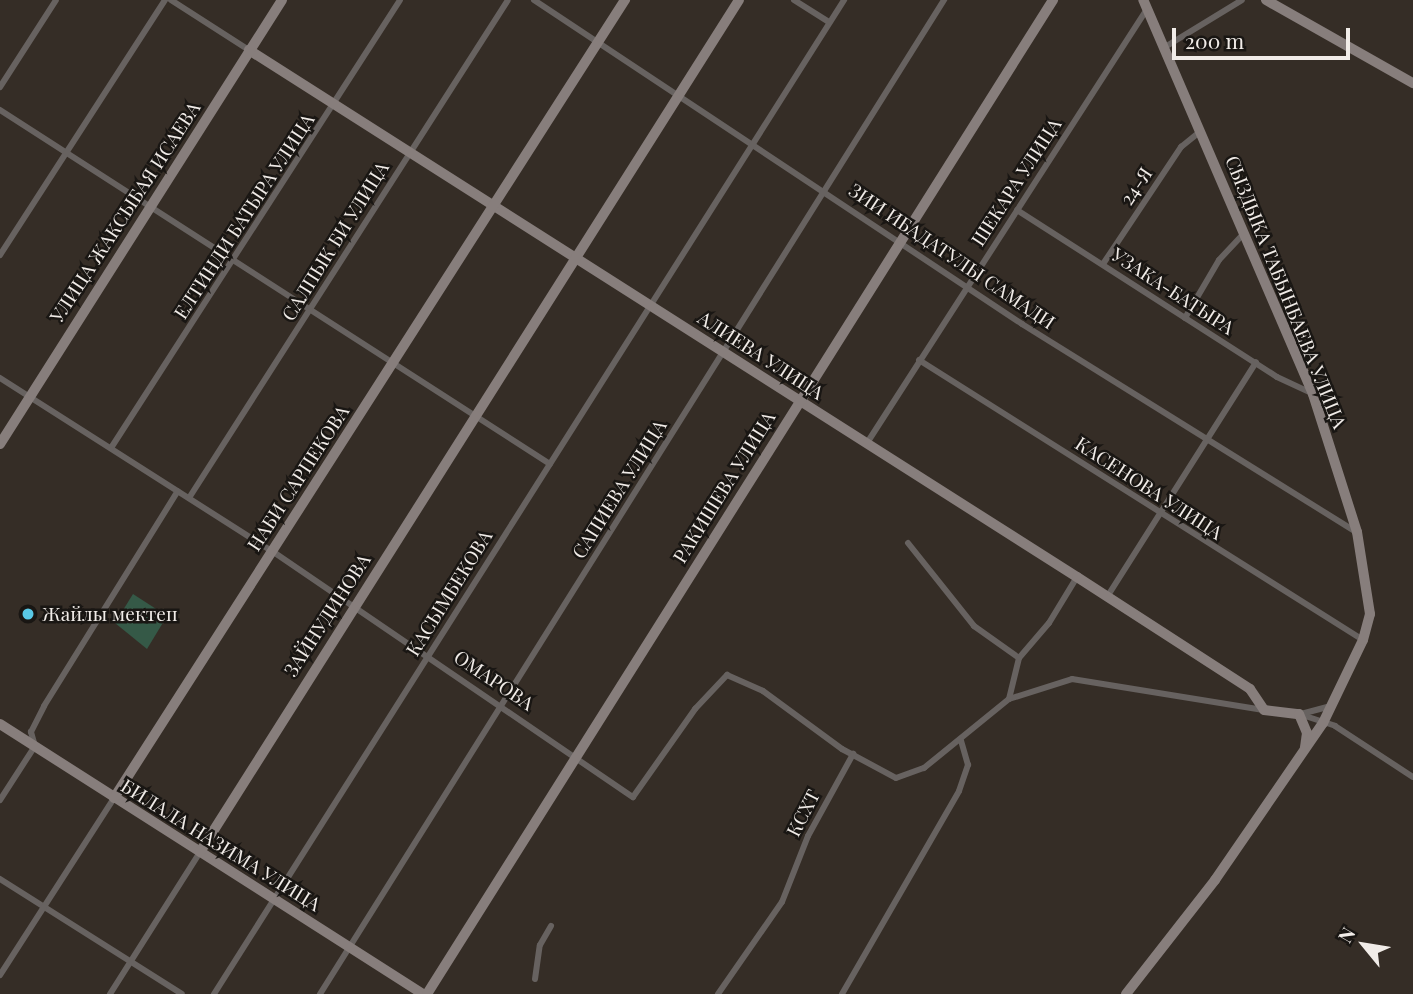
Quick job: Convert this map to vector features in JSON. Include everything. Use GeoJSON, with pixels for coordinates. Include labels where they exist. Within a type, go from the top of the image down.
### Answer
{"type":"FeatureCollection","features":[{"type":"Feature","properties":{"kind":"street"},"geometry":{"type":"LineString","coordinates":[[0,87],[56,0]]}},
{"type":"Feature","properties":{"kind":"street"},"geometry":{"type":"LineString","coordinates":[[0,255],[165,0]]}},
{"type":"Feature","properties":{"kind":"street","name":"АЛИЕВА УЛИЦА"},"geometry":{"type":"LineString","coordinates":[[171,0],[1077,577],[1250,690],[1264,710]]}},
{"type":"Feature","properties":{"kind":"street","name":"УЛИЦА ЖАКСЫБАЯ ИСАЕВА"},"geometry":{"type":"LineString","coordinates":[[0,444],[282,0]]}},
{"type":"Feature","properties":{"kind":"street","name":"ЕЛТИНДИ БАТЫРА УЛИЦА"},"geometry":{"type":"LineString","coordinates":[[111,448],[400,0]]}},
{"type":"Feature","properties":{"kind":"street","name":"САЛПЫК БИ УЛИЦА"},"geometry":{"type":"LineString","coordinates":[[189,498],[508,0]]}},
{"type":"Feature","properties":{"kind":"street","name":"ЗИИ ИБАДАТУЛЫ САМАДИ"},"geometry":{"type":"LineString","coordinates":[[534,0],[825,190],[1022,324],[1357,532]]}},
{"type":"Feature","properties":{"kind":"street","name":"НАБИ САРПЕКОВА"},"geometry":{"type":"LineString","coordinates":[[0,975],[625,0]]}},
{"type":"Feature","properties":{"kind":"street","name":"ЗАЙНУДИНОВА"},"geometry":{"type":"LineString","coordinates":[[110,994],[739,0]]}},
{"type":"Feature","properties":{"kind":"street"},"geometry":{"type":"LineString","coordinates":[[794,0],[829,22]]}},
{"type":"Feature","properties":{"kind":"street","name":"КАСЫМБЕКОВА"},"geometry":{"type":"LineString","coordinates":[[214,994],[844,0]]}},
{"type":"Feature","properties":{"kind":"street","name":"САПИЕВА УЛИЦА"},"geometry":{"type":"LineString","coordinates":[[320,994],[944,0]]}},
{"type":"Feature","properties":{"kind":"street","name":"РАКИШЕВА УЛИЦА"},"geometry":{"type":"LineString","coordinates":[[425,994],[1053,0]]}},
{"type":"Feature","properties":{"kind":"street"},"geometry":{"type":"LineString","coordinates":[[1165,47],[1242,0]]}},
{"type":"Feature","properties":{"kind":"street"},"geometry":{"type":"LineString","coordinates":[[1266,0],[1413,83]]}},
{"type":"Feature","properties":{"kind":"street","name":"СЫЗДЫКА ТАБЫНБАЕВА УЛИЦА"},"geometry":{"type":"LineString","coordinates":[[1132,992],[1215,880],[1323,723],[1336,701],[1363,640],[1370,594],[1357,532],[1312,394],[1145,4]]}},
{"type":"Feature","properties":{"kind":"street","name":"ШЕКАРА УЛИЦА"},"geometry":{"type":"LineString","coordinates":[[867,443],[1145,4]]}},
{"type":"Feature","properties":{"kind":"street"},"geometry":{"type":"LineString","coordinates":[[0,110],[393,362],[473,417],[550,464]]}},
{"type":"Feature","properties":{"kind":"street","name":"24-Я"},"geometry":{"type":"LineString","coordinates":[[1103,264],[1181,147],[1200,131]]}},
{"type":"Feature","properties":{"kind":"street","name":"УЗАКА-БАТЫРА"},"geometry":{"type":"LineString","coordinates":[[1017,210],[1185,318],[1312,394]]}},
{"type":"Feature","properties":{"kind":"street"},"geometry":{"type":"LineString","coordinates":[[1185,318],[1219,260],[1244,233]]}},
{"type":"Feature","properties":{"kind":"street","name":"КАСЕНОВА УЛИЦА"},"geometry":{"type":"LineString","coordinates":[[919,360],[1363,640]]}},
{"type":"Feature","properties":{"kind":"street"},"geometry":{"type":"LineString","coordinates":[[1107,597],[1205,437],[1256,362]]}},
{"type":"Feature","properties":{"kind":"street","name":"ОМАРОВА"},"geometry":{"type":"LineString","coordinates":[[0,378],[272,551],[577,755],[633,797],[695,709],[727,675],[784,704],[853,754]]}},
{"type":"Feature","properties":{"kind":"street"},"geometry":{"type":"LineString","coordinates":[[0,800],[35,746],[31,732],[44,706],[178,491]]}},
{"type":"Feature","properties":{"kind":"street"},"geometry":{"type":"LineString","coordinates":[[908,543],[974,626],[991,642],[1018,657]]}},
{"type":"Feature","properties":{"kind":"street"},"geometry":{"type":"LineString","coordinates":[[1009,699],[1018,657],[1049,623],[1077,577]]}},
{"type":"Feature","properties":{"kind":"street"},"geometry":{"type":"LineString","coordinates":[[853,754],[896,778],[912,775],[961,740],[1009,699],[1026,690],[1082,679],[1299,714],[1324,711],[1336,701]]}},
{"type":"Feature","properties":{"kind":"street"},"geometry":{"type":"LineString","coordinates":[[1299,714],[1335,726],[1413,776]]}},
{"type":"Feature","properties":{"kind":"street"},"geometry":{"type":"LineString","coordinates":[[1299,714],[1307,733],[1305,748]]}},
{"type":"Feature","properties":{"kind":"street","name":"БИЛАЛА НАЗИМА УЛИЦА"},"geometry":{"type":"LineString","coordinates":[[0,724],[425,994]]}},
{"type":"Feature","properties":{"kind":"street"},"geometry":{"type":"LineString","coordinates":[[842,994],[959,791],[968,765],[961,740]]}},
{"type":"Feature","properties":{"kind":"street","name":"КСХТ"},"geometry":{"type":"LineString","coordinates":[[718,994],[782,902],[808,836],[853,754]]}},
{"type":"Feature","properties":{"kind":"street"},"geometry":{"type":"LineString","coordinates":[[0,879],[182,994]]}},
{"type":"Feature","properties":{"kind":"street"},"geometry":{"type":"LineString","coordinates":[[535,979],[540,945],[551,926]]}},
{"type":"Feature","properties":{"kind":"green space"},"geometry":{"type":"Polygon","coordinates":[[[133,594],[167,616],[147,649],[115,623],[133,594]]]}},
{"type":"Feature","properties":{"kind":"place","name":"Жайлы мектеп"},"geometry":{"type":"Point","coordinates":[28,614]}}]}
